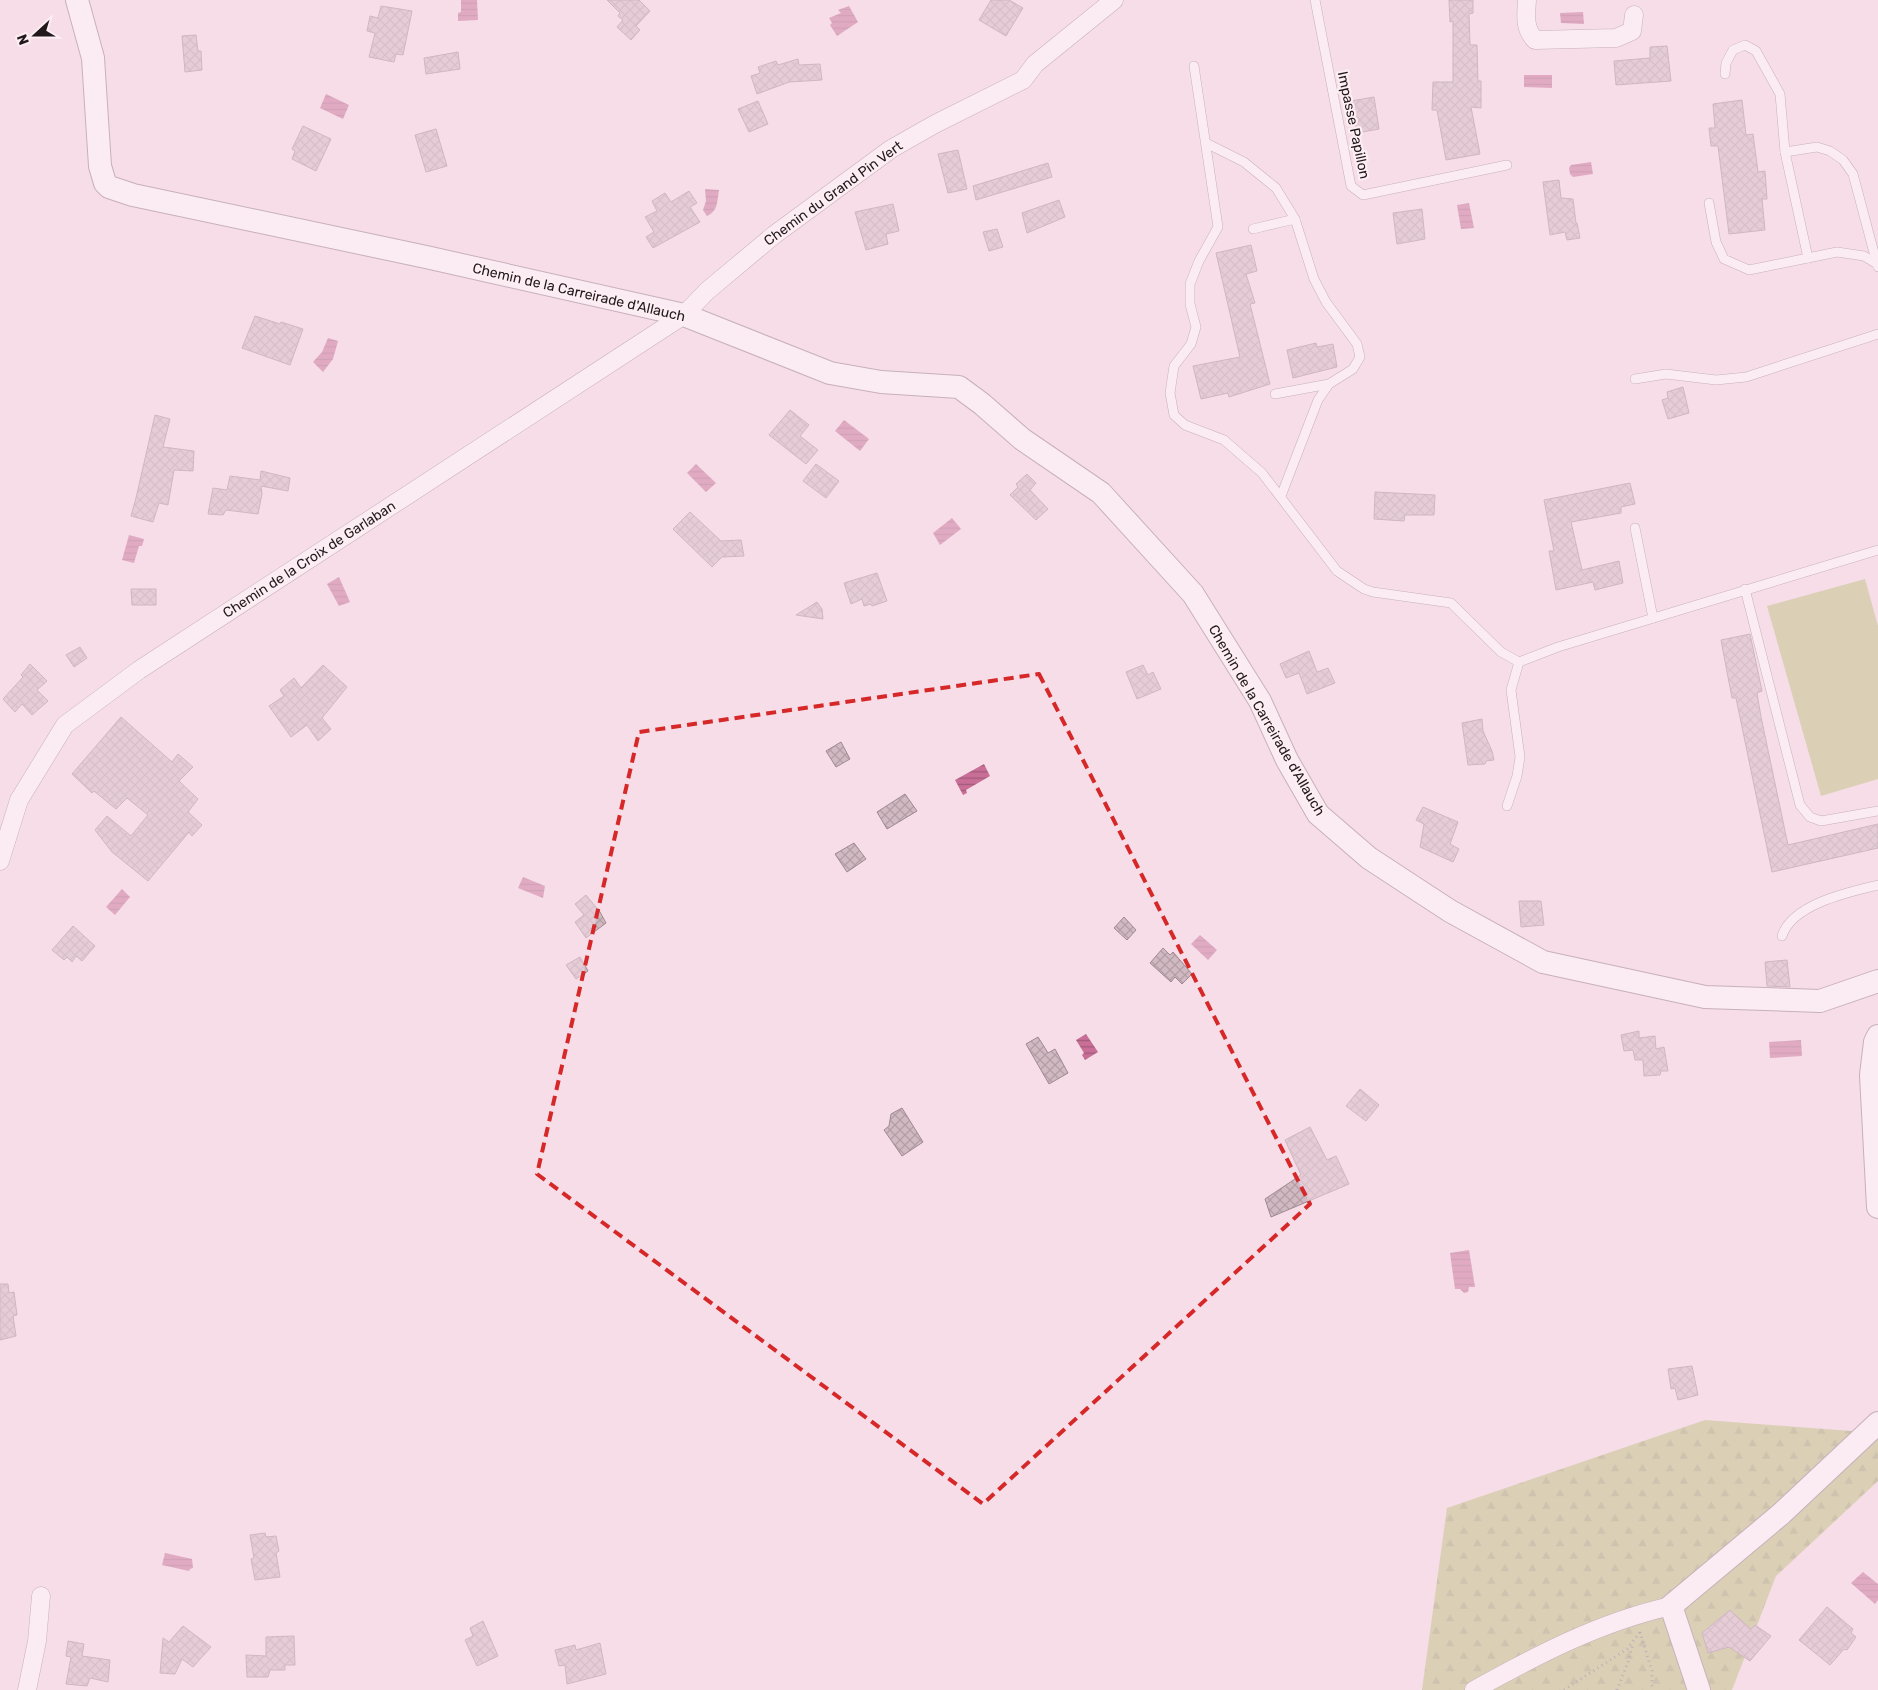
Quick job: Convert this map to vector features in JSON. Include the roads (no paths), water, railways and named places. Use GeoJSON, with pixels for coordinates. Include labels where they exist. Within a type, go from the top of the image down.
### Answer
{"type":"FeatureCollection","features":[{"type":"Feature","properties":{"kind":"street","name":"Chemin de la Carreirade d'Allauch"},"geometry":{"type":"LineString","coordinates":[[76,0],[93,58],[100,166],[105,182],[109,186],[133,195],[181,206],[426,257],[684,315],[830,373],[881,382],[959,387],[982,404],[1022,439],[1100,493],[1194,594],[1260,701],[1287,760],[1318,814],[1369,858],[1450,911],[1543,962],[1705,997],[1820,1001],[1878,982]]}},
{"type":"Feature","properties":{"kind":"street","name":"Chemin du Grand Pin Vert"},"geometry":{"type":"LineString","coordinates":[[684,315],[707,291],[774,235],[883,155],[935,124],[1023,80],[1035,64],[1114,0]]}},
{"type":"Feature","properties":{"kind":"street"},"geometry":{"type":"LineString","coordinates":[[1527,0],[1526,23],[1528,33],[1536,40],[1616,38],[1632,31],[1634,15]]}},
{"type":"Feature","properties":{"kind":"street","name":"Chemin de la Croix de Garlaban"},"geometry":{"type":"LineString","coordinates":[[0,861],[19,800],[65,725],[139,670],[684,315]]}},
{"type":"Feature","properties":{"kind":"street"},"geometry":{"type":"LineString","coordinates":[[1878,1036],[1875,1042],[1870,1075],[1878,1207]]}},
{"type":"Feature","properties":{"kind":"street"},"geometry":{"type":"LineString","coordinates":[[1474,1690],[1527,1661],[1593,1630],[1642,1613],[1671,1606],[1781,1514],[1878,1423]]}},
{"type":"Feature","properties":{"kind":"street"},"geometry":{"type":"LineString","coordinates":[[27,1690],[37,1641],[41,1596]]}},
{"type":"Feature","properties":{"kind":"street"},"geometry":{"type":"LineString","coordinates":[[1671,1606],[1699,1690]]}},
{"type":"Feature","properties":{"kind":"lane","name":"Impasse Papillon"},"geometry":{"type":"LineString","coordinates":[[1315,0],[1352,186],[1363,195],[1507,165]]}},
{"type":"Feature","properties":{"kind":"lane"},"geometry":{"type":"LineString","coordinates":[[1725,74],[1726,63],[1733,50],[1745,45],[1756,51],[1780,94],[1785,152],[1808,258]]}},
{"type":"Feature","properties":{"kind":"lane"},"geometry":{"type":"LineString","coordinates":[[1194,66],[1218,226],[1199,261],[1190,284],[1190,304],[1196,327],[1191,344],[1174,366],[1170,394],[1174,415],[1185,425],[1224,440],[1262,472],[1337,571],[1364,589],[1373,592],[1451,603],[1501,652],[1519,662]]}},
{"type":"Feature","properties":{"kind":"lane"},"geometry":{"type":"LineString","coordinates":[[1206,143],[1244,162],[1276,188],[1295,219],[1314,279],[1326,302],[1357,344],[1360,356],[1353,369],[1329,384],[1274,394]]}},
{"type":"Feature","properties":{"kind":"lane"},"geometry":{"type":"LineString","coordinates":[[1785,152],[1817,147],[1830,151],[1843,160],[1853,174],[1877,266]]}},
{"type":"Feature","properties":{"kind":"lane"},"geometry":{"type":"LineString","coordinates":[[1709,203],[1716,242],[1724,258],[1749,270],[1837,252],[1864,256],[1877,266]]}},
{"type":"Feature","properties":{"kind":"lane"},"geometry":{"type":"LineString","coordinates":[[1253,229],[1295,219]]}},
{"type":"Feature","properties":{"kind":"lane"},"geometry":{"type":"LineString","coordinates":[[1635,379],[1666,374],[1716,380],[1746,377],[1878,334]]}},
{"type":"Feature","properties":{"kind":"lane"},"geometry":{"type":"LineString","coordinates":[[1281,496],[1318,400],[1329,384]]}},
{"type":"Feature","properties":{"kind":"lane"},"geometry":{"type":"LineString","coordinates":[[1635,528],[1652,618]]}},
{"type":"Feature","properties":{"kind":"lane"},"geometry":{"type":"LineString","coordinates":[[1519,662],[1558,647],[1878,550]]}},
{"type":"Feature","properties":{"kind":"lane"},"geometry":{"type":"LineString","coordinates":[[1745,589],[1800,805],[1810,817],[1821,821],[1878,811]]}},
{"type":"Feature","properties":{"kind":"lane"},"geometry":{"type":"LineString","coordinates":[[1507,806],[1517,776],[1520,757],[1512,690],[1519,662]]}},
{"type":"Feature","properties":{"kind":"lane"},"geometry":{"type":"LineString","coordinates":[[1782,936],[1784,929],[1801,912],[1843,894],[1878,885]]}}]}
